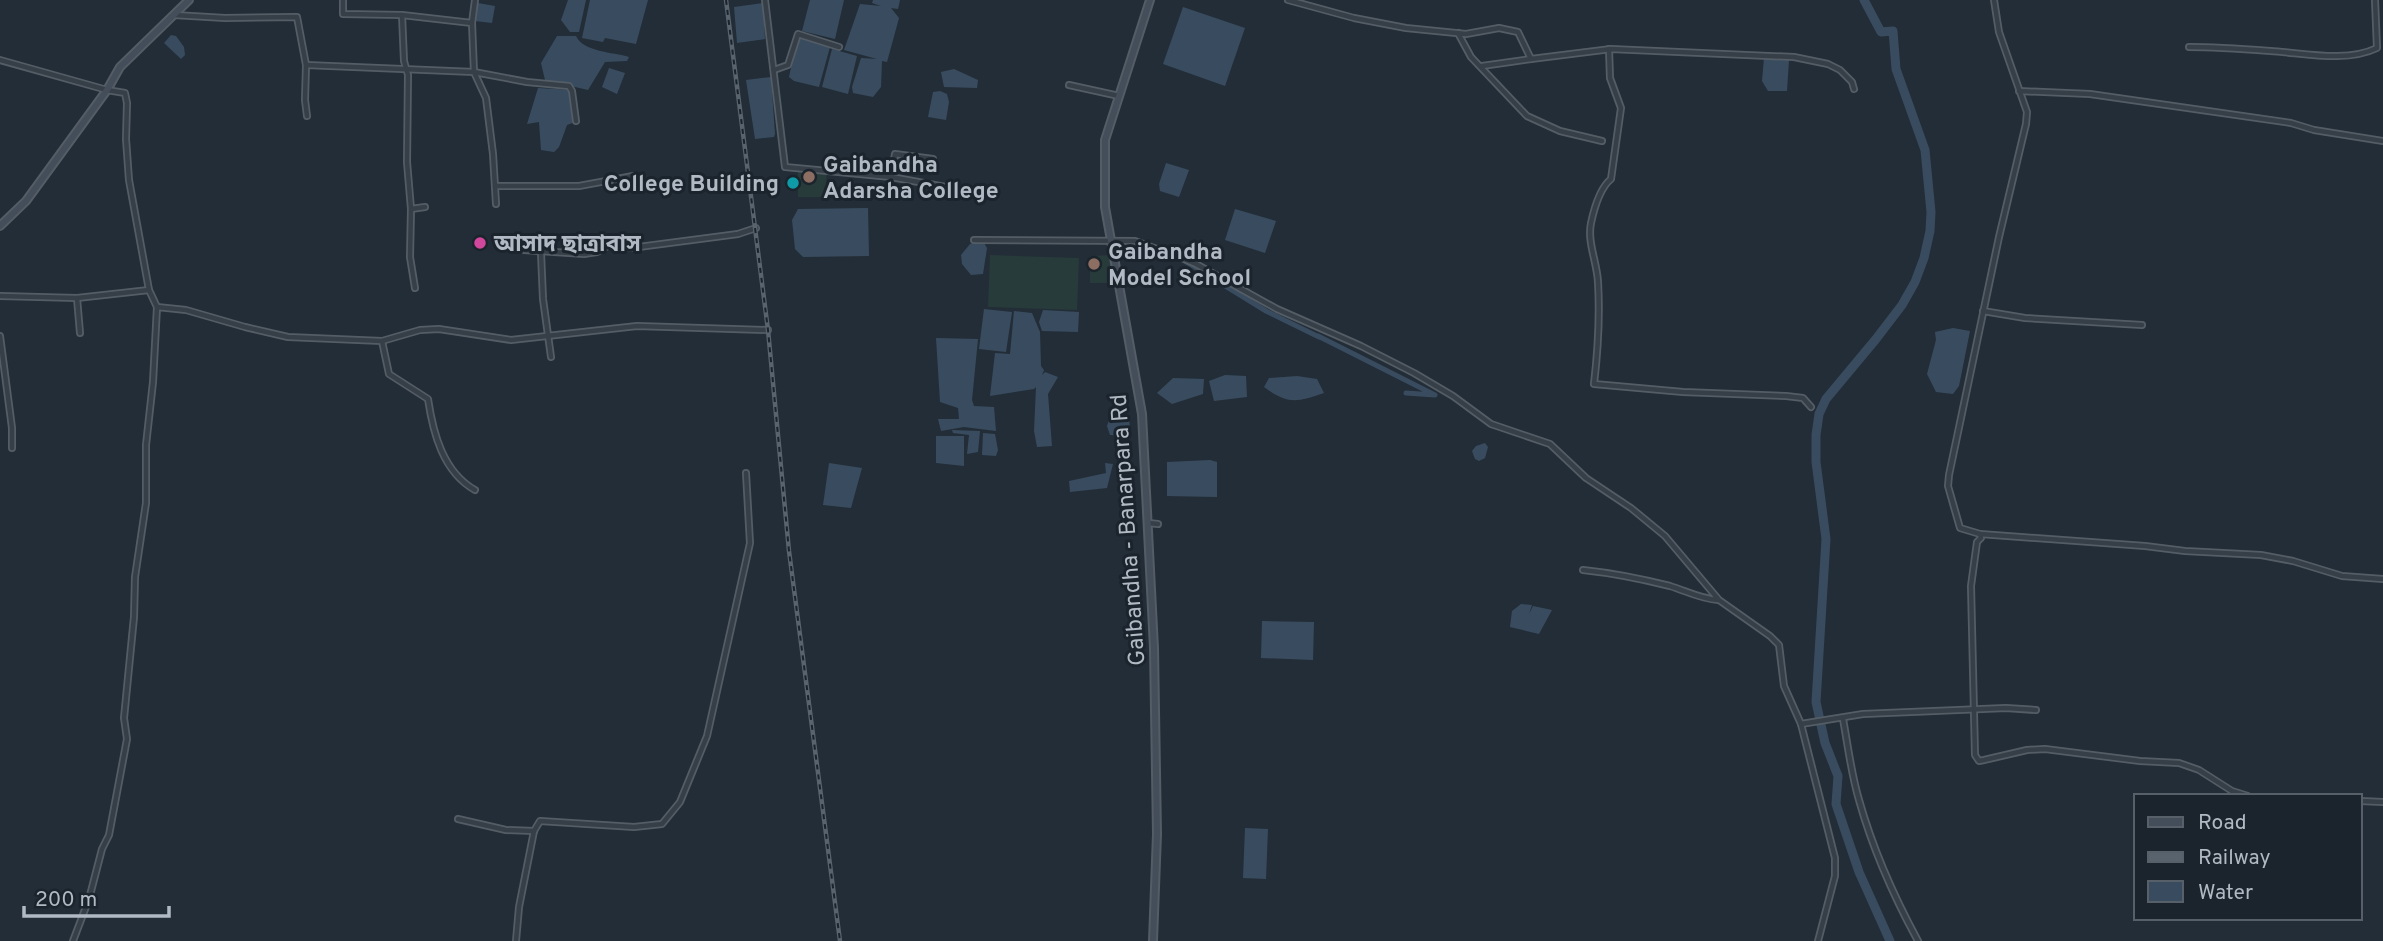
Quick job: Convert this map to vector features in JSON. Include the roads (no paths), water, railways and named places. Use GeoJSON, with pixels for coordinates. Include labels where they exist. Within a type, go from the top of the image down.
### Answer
{"type":"FeatureCollection","features":[{"type":"Feature","properties":{"kind":"main road"},"geometry":{"type":"LineString","coordinates":[[0,226],[26,201],[107,90],[120,67],[189,0]]}},
{"type":"Feature","properties":{"kind":"main road","name":"Gaibandha - Banarpara Rd"},"geometry":{"type":"LineString","coordinates":[[1150,0],[1105,140],[1105,206],[1142,414],[1154,690],[1157,834],[1153,941]]}},
{"type":"Feature","properties":{"kind":"street"},"geometry":{"type":"LineString","coordinates":[[343,0],[343,14],[402,15],[472,23]]}},
{"type":"Feature","properties":{"kind":"street"},"geometry":{"type":"LineString","coordinates":[[475,0],[472,23],[474,72],[486,98],[496,204]]}},
{"type":"Feature","properties":{"kind":"street"},"geometry":{"type":"LineString","coordinates":[[765,0],[785,167],[891,177],[985,194]]}},
{"type":"Feature","properties":{"kind":"street"},"geometry":{"type":"LineString","coordinates":[[1288,0],[1354,18],[1406,28],[1466,34],[1499,28],[1518,32],[1531,59]]}},
{"type":"Feature","properties":{"kind":"street"},"geometry":{"type":"LineString","coordinates":[[1994,0],[1999,32],[2027,112],[1948,486],[1960,528],[1980,534],[2260,555],[2293,561],[2342,576],[2383,579]]}},
{"type":"Feature","properties":{"kind":"street"},"geometry":{"type":"LineString","coordinates":[[2189,47],[2329,55],[2365,54],[2377,48],[2375,0]]}},
{"type":"Feature","properties":{"kind":"street"},"geometry":{"type":"LineString","coordinates":[[173,15],[225,18],[298,17],[306,65],[307,116]]}},
{"type":"Feature","properties":{"kind":"street"},"geometry":{"type":"LineString","coordinates":[[402,15],[404,61],[408,75],[410,257],[415,288]]}},
{"type":"Feature","properties":{"kind":"street"},"geometry":{"type":"LineString","coordinates":[[1458,32],[1471,57],[1527,116],[1560,131],[1602,141]]}},
{"type":"Feature","properties":{"kind":"street"},"geometry":{"type":"LineString","coordinates":[[774,70],[788,65],[798,34],[839,47]]}},
{"type":"Feature","properties":{"kind":"street"},"geometry":{"type":"LineString","coordinates":[[1482,66],[1609,49],[1794,57],[1828,64],[1840,70],[1852,82],[1854,89]]}},
{"type":"Feature","properties":{"kind":"street"},"geometry":{"type":"LineString","coordinates":[[1609,49],[1610,78],[1620,108],[1611,179],[1605,184],[1591,223],[1598,284],[1599,337],[1594,384],[1683,392],[1786,396],[1803,398],[1811,407]]}},
{"type":"Feature","properties":{"kind":"street"},"geometry":{"type":"LineString","coordinates":[[0,60],[125,93],[129,180],[149,290],[157,307],[146,445],[145,503],[135,577],[134,617],[124,718],[127,739],[109,835],[102,849],[89,899],[73,941]]}},
{"type":"Feature","properties":{"kind":"street"},"geometry":{"type":"LineString","coordinates":[[306,65],[474,72],[527,82],[569,86],[576,121]]}},
{"type":"Feature","properties":{"kind":"street"},"geometry":{"type":"LineString","coordinates":[[1069,85],[1119,96]]}},
{"type":"Feature","properties":{"kind":"street"},"geometry":{"type":"LineString","coordinates":[[2019,91],[2090,94],[2291,124],[2383,141]]}},
{"type":"Feature","properties":{"kind":"street"},"geometry":{"type":"LineString","coordinates":[[891,177],[895,154],[933,159]]}},
{"type":"Feature","properties":{"kind":"street"},"geometry":{"type":"LineString","coordinates":[[495,186],[579,186],[633,176]]}},
{"type":"Feature","properties":{"kind":"street"},"geometry":{"type":"LineString","coordinates":[[411,209],[425,207]]}},
{"type":"Feature","properties":{"kind":"street"},"geometry":{"type":"LineString","coordinates":[[524,250],[584,254],[597,252],[611,244],[631,248],[755,229]]}},
{"type":"Feature","properties":{"kind":"street"},"geometry":{"type":"LineString","coordinates":[[1111,242],[1137,238],[1196,264],[1278,309],[1414,373],[1491,424],[1550,444],[1586,478],[1631,508],[1665,536],[1719,600],[1770,636],[1779,645],[1784,686],[1802,724],[1835,858],[1835,876],[1818,941]]}},
{"type":"Feature","properties":{"kind":"street"},"geometry":{"type":"LineString","coordinates":[[974,240],[1135,242],[1179,257]]}},
{"type":"Feature","properties":{"kind":"street"},"geometry":{"type":"LineString","coordinates":[[541,253],[543,299],[551,357]]}},
{"type":"Feature","properties":{"kind":"street"},"geometry":{"type":"LineString","coordinates":[[0,296],[77,298],[149,290]]}},
{"type":"Feature","properties":{"kind":"street"},"geometry":{"type":"LineString","coordinates":[[77,298],[80,333]]}},
{"type":"Feature","properties":{"kind":"street"},"geometry":{"type":"LineString","coordinates":[[157,307],[186,310],[288,337],[382,341],[439,329],[511,340],[637,326],[768,330]]}},
{"type":"Feature","properties":{"kind":"street"},"geometry":{"type":"LineString","coordinates":[[1983,312],[2025,318],[2142,325]]}},
{"type":"Feature","properties":{"kind":"street"},"geometry":{"type":"LineString","coordinates":[[0,336],[12,428],[12,448]]}},
{"type":"Feature","properties":{"kind":"street"},"geometry":{"type":"LineString","coordinates":[[382,341],[389,374],[428,399],[437,438],[450,468],[463,483],[475,489]]}},
{"type":"Feature","properties":{"kind":"street"},"geometry":{"type":"LineString","coordinates":[[516,941],[519,907],[534,831],[540,821],[634,827],[662,824],[680,802],[707,736],[750,542],[747,473]]}},
{"type":"Feature","properties":{"kind":"street"},"geometry":{"type":"LineString","coordinates":[[1148,523],[1158,524]]}},
{"type":"Feature","properties":{"kind":"street"},"geometry":{"type":"LineString","coordinates":[[1980,534],[1971,586],[1974,745],[1979,761],[2027,750],[2045,749],[2179,763],[2199,770],[2242,794]]}},
{"type":"Feature","properties":{"kind":"street"},"geometry":{"type":"LineString","coordinates":[[1583,570],[1671,586],[1709,600],[1719,600]]}},
{"type":"Feature","properties":{"kind":"street"},"geometry":{"type":"LineString","coordinates":[[1154,690],[1162,691]]}},
{"type":"Feature","properties":{"kind":"street"},"geometry":{"type":"LineString","coordinates":[[1802,724],[1863,714],[1973,709],[2036,710]]}},
{"type":"Feature","properties":{"kind":"street"},"geometry":{"type":"LineString","coordinates":[[1843,719],[1858,797],[1872,844],[1895,898],[1918,941]]}},
{"type":"Feature","properties":{"kind":"street"},"geometry":{"type":"LineString","coordinates":[[2362,801],[2383,802]]}},
{"type":"Feature","properties":{"kind":"street"},"geometry":{"type":"LineString","coordinates":[[458,819],[506,830],[534,831]]}},
{"type":"Feature","properties":{"kind":"water"},"geometry":{"type":"Polygon","coordinates":[[[568,0],[586,0],[579,32],[570,32],[561,20],[568,0]]]}},
{"type":"Feature","properties":{"kind":"water"},"geometry":{"type":"Polygon","coordinates":[[[590,0],[648,0],[636,44],[605,38],[603,42],[582,38],[590,0]]]}},
{"type":"Feature","properties":{"kind":"water"},"geometry":{"type":"Polygon","coordinates":[[[810,0],[844,0],[835,39],[802,31],[810,0]]]}},
{"type":"Feature","properties":{"kind":"water"},"geometry":{"type":"Polygon","coordinates":[[[873,0],[900,0],[898,9],[891,8],[899,18],[887,62],[882,61],[881,87],[873,97],[853,93],[852,87],[861,58],[877,59],[844,50],[860,4],[881,6],[872,3],[873,0]]]}},
{"type":"Feature","properties":{"kind":"water"},"geometry":{"type":"Polygon","coordinates":[[[478,3],[495,6],[492,23],[475,21],[478,3]]]}},
{"type":"Feature","properties":{"kind":"water"},"geometry":{"type":"Polygon","coordinates":[[[763,3],[765,39],[737,43],[734,7],[763,3]]]}},
{"type":"Feature","properties":{"kind":"water"},"geometry":{"type":"Polygon","coordinates":[[[1183,7],[1245,28],[1225,86],[1163,64],[1183,7]]]}},
{"type":"Feature","properties":{"kind":"water"},"geometry":{"type":"Polygon","coordinates":[[[171,35],[176,36],[184,47],[185,55],[181,59],[164,43],[171,35]]]}},
{"type":"Feature","properties":{"kind":"water"},"geometry":{"type":"Polygon","coordinates":[[[557,36],[576,36],[592,48],[629,57],[627,61],[605,62],[588,90],[545,80],[541,63],[557,36]]]}},
{"type":"Feature","properties":{"kind":"water"},"geometry":{"type":"Polygon","coordinates":[[[801,38],[830,47],[819,87],[794,81],[789,77],[796,44],[801,38]]]}},
{"type":"Feature","properties":{"kind":"water"},"geometry":{"type":"Polygon","coordinates":[[[832,49],[857,56],[848,94],[822,87],[832,49]]]}},
{"type":"Feature","properties":{"kind":"water"},"geometry":{"type":"Polygon","coordinates":[[[1764,58],[1789,60],[1787,91],[1768,91],[1762,81],[1764,58]]]}},
{"type":"Feature","properties":{"kind":"water"},"geometry":{"type":"Polygon","coordinates":[[[609,68],[625,73],[617,94],[602,87],[609,68]]]}},
{"type":"Feature","properties":{"kind":"water"},"geometry":{"type":"Polygon","coordinates":[[[954,69],[978,80],[977,88],[944,87],[941,72],[954,69]]]}},
{"type":"Feature","properties":{"kind":"water"},"geometry":{"type":"Polygon","coordinates":[[[771,77],[775,134],[774,137],[755,139],[746,80],[771,77]]]}},
{"type":"Feature","properties":{"kind":"water"},"geometry":{"type":"Polygon","coordinates":[[[538,88],[572,90],[575,122],[567,125],[559,147],[554,152],[541,150],[539,122],[527,124],[538,88]]]}},
{"type":"Feature","properties":{"kind":"water"},"geometry":{"type":"Polygon","coordinates":[[[933,92],[947,94],[949,102],[946,120],[928,117],[933,92]]]}},
{"type":"Feature","properties":{"kind":"water"},"geometry":{"type":"Polygon","coordinates":[[[1166,163],[1189,170],[1179,197],[1160,191],[1159,184],[1166,163]]]}},
{"type":"Feature","properties":{"kind":"water"},"geometry":{"type":"Polygon","coordinates":[[[868,208],[869,256],[803,257],[795,249],[792,220],[798,209],[868,208]]]}},
{"type":"Feature","properties":{"kind":"water"},"geometry":{"type":"Polygon","coordinates":[[[1235,209],[1276,221],[1265,253],[1225,240],[1235,209]]]}},
{"type":"Feature","properties":{"kind":"water"},"geometry":{"type":"Polygon","coordinates":[[[984,243],[987,248],[983,274],[971,275],[962,264],[961,255],[970,244],[984,243]]]}},
{"type":"Feature","properties":{"kind":"water"},"geometry":{"type":"Polygon","coordinates":[[[984,309],[1012,312],[1006,352],[979,349],[984,309]]]}},
{"type":"Feature","properties":{"kind":"water"},"geometry":{"type":"Polygon","coordinates":[[[1043,310],[1079,312],[1078,332],[1042,331],[1039,322],[1043,310]]]}},
{"type":"Feature","properties":{"kind":"water"},"geometry":{"type":"Polygon","coordinates":[[[1014,311],[1032,313],[1040,332],[1041,366],[1044,370],[1042,375],[1045,372],[1058,377],[1048,394],[1052,446],[1037,447],[1034,431],[1036,387],[990,396],[995,353],[1010,354],[1014,311]]]}},
{"type":"Feature","properties":{"kind":"water"},"geometry":{"type":"Polygon","coordinates":[[[1953,328],[1970,331],[1959,386],[1953,394],[1936,392],[1927,374],[1936,340],[1935,332],[1953,328]]]}},
{"type":"Feature","properties":{"kind":"water"},"geometry":{"type":"Polygon","coordinates":[[[936,338],[978,339],[972,400],[974,406],[994,407],[996,431],[964,427],[941,431],[938,419],[959,419],[958,408],[940,402],[936,338]]]}},
{"type":"Feature","properties":{"kind":"water"},"geometry":{"type":"Polygon","coordinates":[[[1225,375],[1246,376],[1247,397],[1214,401],[1209,381],[1225,375]]]}},
{"type":"Feature","properties":{"kind":"water"},"geometry":{"type":"Polygon","coordinates":[[[1297,376],[1317,379],[1324,393],[1293,400],[1280,397],[1264,387],[1269,378],[1297,376]]]}},
{"type":"Feature","properties":{"kind":"water"},"geometry":{"type":"Polygon","coordinates":[[[1173,378],[1204,379],[1203,394],[1172,404],[1157,393],[1173,378]]]}},
{"type":"Feature","properties":{"kind":"water"},"geometry":{"type":"Polygon","coordinates":[[[1111,414],[1129,416],[1130,430],[1121,435],[1110,435],[1107,426],[1111,414]]]}},
{"type":"Feature","properties":{"kind":"water"},"geometry":{"type":"Polygon","coordinates":[[[952,430],[980,431],[978,452],[967,454],[969,435],[953,433],[952,430]]]}},
{"type":"Feature","properties":{"kind":"water"},"geometry":{"type":"Polygon","coordinates":[[[983,433],[995,434],[998,450],[996,456],[982,455],[983,433]]]}},
{"type":"Feature","properties":{"kind":"water"},"geometry":{"type":"Polygon","coordinates":[[[936,436],[964,436],[964,466],[936,463],[936,436]]]}},
{"type":"Feature","properties":{"kind":"water"},"geometry":{"type":"Polygon","coordinates":[[[1485,443],[1488,447],[1485,458],[1479,461],[1475,459],[1472,451],[1476,446],[1485,443]]]}},
{"type":"Feature","properties":{"kind":"water"},"geometry":{"type":"Polygon","coordinates":[[[1167,462],[1217,462],[1217,497],[1167,496],[1167,462]]]}},
{"type":"Feature","properties":{"kind":"water"},"geometry":{"type":"Polygon","coordinates":[[[829,463],[862,468],[851,508],[823,505],[829,463]]]}},
{"type":"Feature","properties":{"kind":"water"},"geometry":{"type":"Polygon","coordinates":[[[1105,463],[1113,464],[1107,488],[1070,492],[1069,481],[1106,473],[1105,463]]]}},
{"type":"Feature","properties":{"kind":"water"},"geometry":{"type":"Polygon","coordinates":[[[1521,604],[1532,605],[1529,614],[1533,606],[1552,610],[1539,634],[1510,627],[1512,611],[1521,604]]]}},
{"type":"Feature","properties":{"kind":"water"},"geometry":{"type":"Polygon","coordinates":[[[1262,621],[1314,622],[1313,660],[1261,658],[1262,621]]]}},
{"type":"Feature","properties":{"kind":"water"},"geometry":{"type":"Polygon","coordinates":[[[1245,828],[1268,829],[1266,879],[1243,878],[1245,828]]]}},
{"type":"Feature","properties":{"kind":"waterway"},"geometry":{"type":"LineString","coordinates":[[1864,0],[1881,32],[1893,31],[1896,69],[1925,150],[1931,212],[1930,231],[1915,282],[1902,305],[1826,399],[1819,414],[1816,462],[1826,539],[1816,702],[1825,743],[1838,776],[1836,804],[1859,872],[1890,941]]}},
{"type":"Feature","properties":{"kind":"waterway"},"geometry":{"type":"LineString","coordinates":[[1185,261],[1266,311],[1319,337]]}},
{"type":"Feature","properties":{"kind":"waterway"},"geometry":{"type":"LineString","coordinates":[[1318,336],[1435,395],[1406,393]]}},
{"type":"Feature","properties":{"kind":"railway"},"geometry":{"type":"LineString","coordinates":[[726,0],[768,330],[789,551],[840,941]]}},
{"type":"Feature","properties":{"kind":"place","name":"Gaibandha Adarsha College"},"geometry":{"type":"Point","coordinates":[809,177]}},
{"type":"Feature","properties":{"kind":"place","name":"College Building"},"geometry":{"type":"Point","coordinates":[793,183]}},
{"type":"Feature","properties":{"kind":"place","name":"আসাদ ছাত্রাবাস"},"geometry":{"type":"Point","coordinates":[480,243]}},
{"type":"Feature","properties":{"kind":"place","name":"Gaibandha Model School"},"geometry":{"type":"Point","coordinates":[1094,264]}}]}
